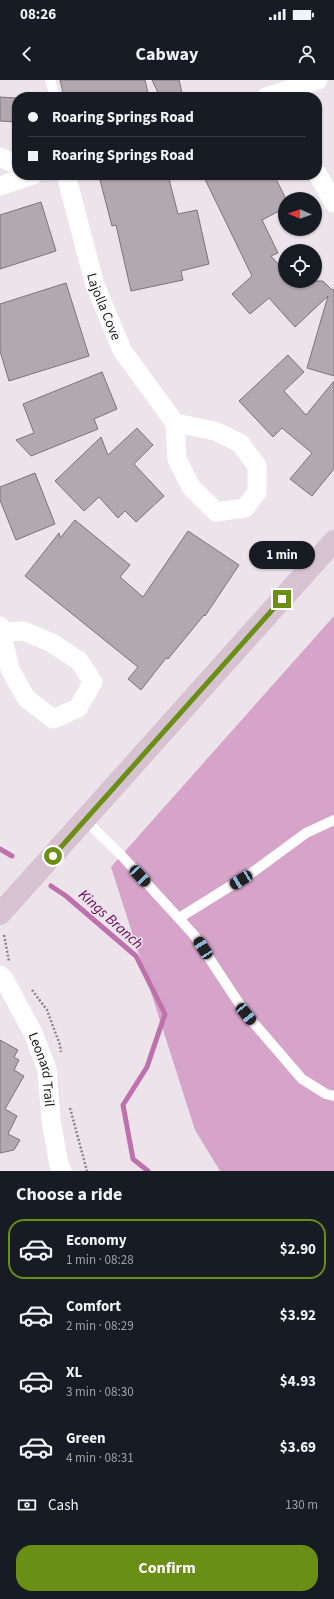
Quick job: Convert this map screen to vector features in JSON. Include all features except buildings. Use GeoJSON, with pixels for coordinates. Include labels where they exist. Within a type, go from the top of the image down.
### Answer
{"type":"FeatureCollection","features":[{"type":"Feature","properties":{"kind":"street"},"geometry":{"type":"LineString","coordinates":[[282,92],[318,80]]}},
{"type":"Feature","properties":{"kind":"street"},"geometry":{"type":"LineString","coordinates":[[0,156],[12,162]]}},
{"type":"Feature","properties":{"kind":"street"},"geometry":{"type":"LineString","coordinates":[[0,186],[18,180]]}},
{"type":"Feature","properties":{"kind":"street","name":"Lajolla Cove"},"geometry":{"type":"LineString","coordinates":[[67,180],[95,285],[122,350],[175,423]]}},
{"type":"Feature","properties":{"kind":"street"},"geometry":{"type":"LineString","coordinates":[[321,180],[334,203]]}},
{"type":"Feature","properties":{"kind":"street"},"geometry":{"type":"LineString","coordinates":[[175,423],[215,431],[240,443],[257,466],[257,492],[245,508],[216,512],[191,487],[177,459],[175,423]]}},
{"type":"Feature","properties":{"kind":"street"},"geometry":{"type":"LineString","coordinates":[[0,914],[334,540]]}},
{"type":"Feature","properties":{"kind":"street"},"geometry":{"type":"LineString","coordinates":[[1,629],[24,631],[52,643],[79,661],[93,682],[78,708],[53,719],[26,698],[10,669],[1,629]]}},
{"type":"Feature","properties":{"kind":"street","name":"Leonard Trail"},"geometry":{"type":"LineString","coordinates":[[0,975],[4,979],[6,998],[33,1033],[47,1069],[51,1120],[59,1165],[62,1171]]}},
{"type":"Feature","properties":{"kind":"lane"},"geometry":{"type":"LineString","coordinates":[[50,80],[54,92]]}},
{"type":"Feature","properties":{"kind":"lane"},"geometry":{"type":"LineString","coordinates":[[84,820],[121,855],[180,918],[194,935],[246,1014],[302,1079],[326,1094],[334,1096]]}},
{"type":"Feature","properties":{"kind":"lane"},"geometry":{"type":"LineString","coordinates":[[180,918],[253,872],[306,833],[334,820]]}},
{"type":"Feature","properties":{"kind":"shaded area"},"geometry":{"type":"Polygon","coordinates":[[[334,616],[334,1171],[220,1171],[195,1130],[111,867],[334,616]]]}},
{"type":"Feature","properties":{"kind":"waterway","name":"Kings Branch"},"geometry":{"type":"LineString","coordinates":[[0,849],[12,856]]}},
{"type":"Feature","properties":{"kind":"waterway","name":"Kings Branch"},"geometry":{"type":"LineString","coordinates":[[51,886],[66,896],[136,956],[165,1014],[147,1067],[123,1105],[133,1159],[148,1171]]}},
{"type":"Feature","properties":{"kind":"route"},"geometry":{"type":"LineString","coordinates":[[53,856],[282,599]]}}]}
